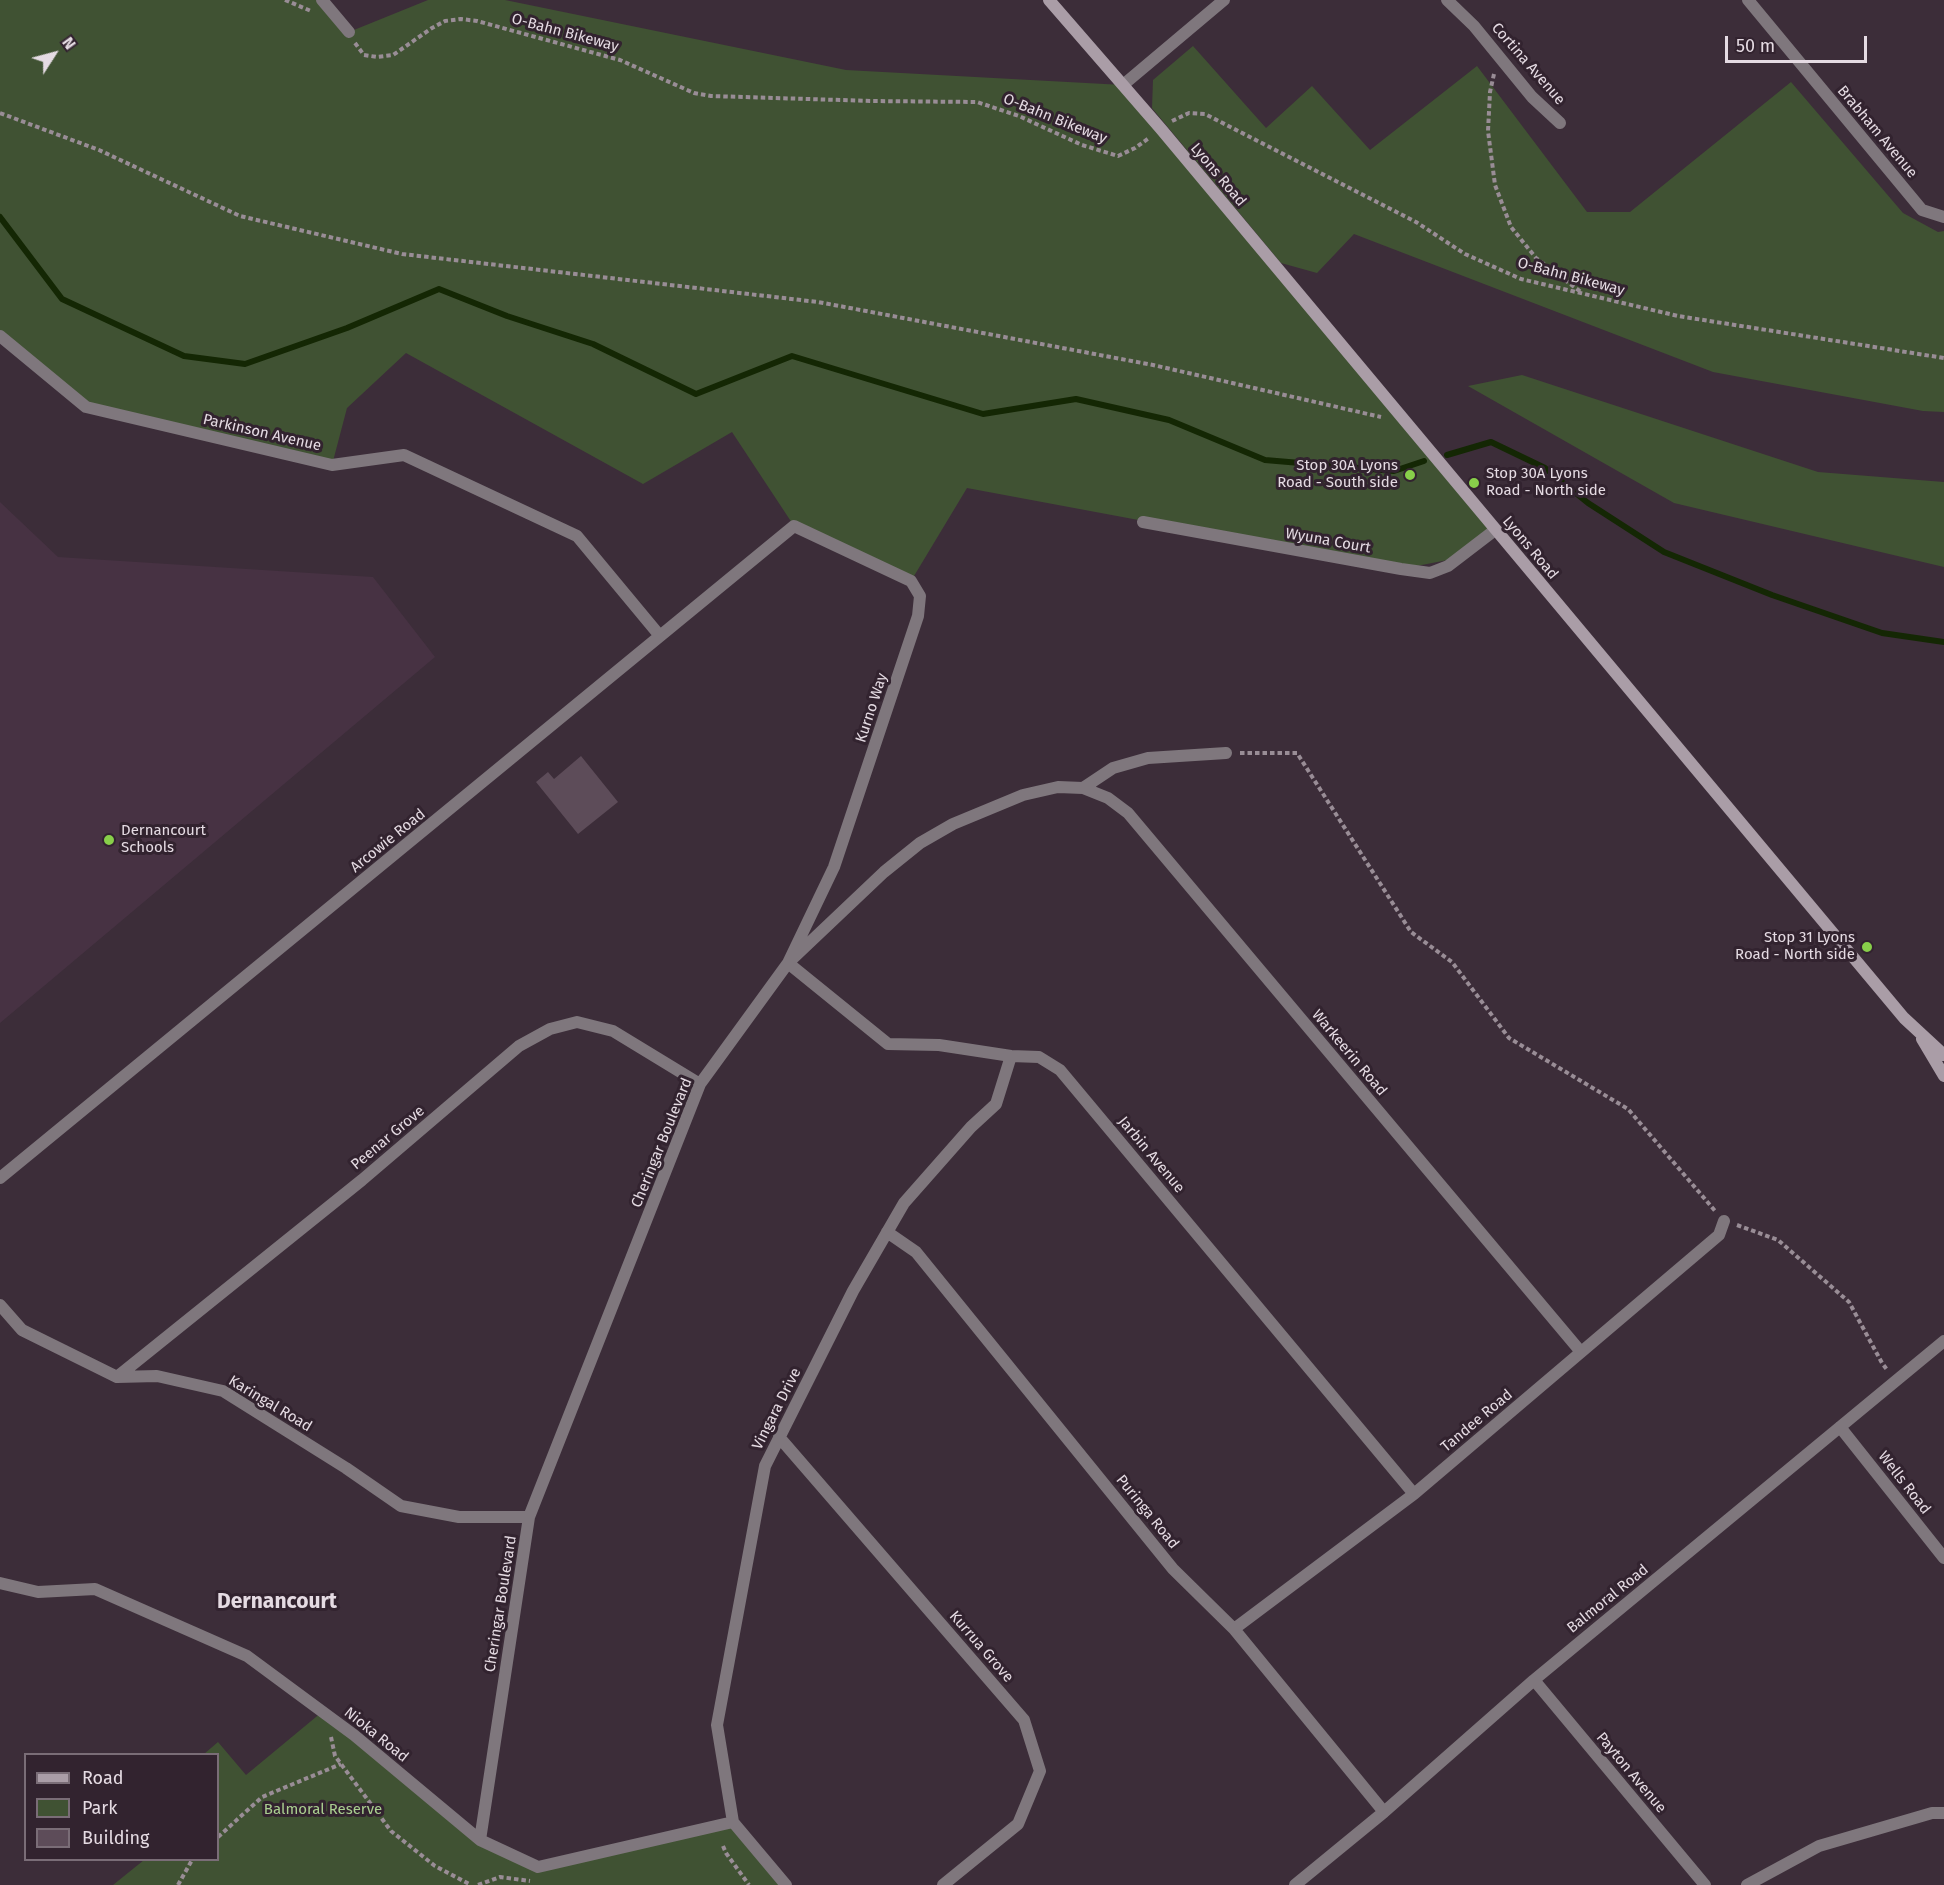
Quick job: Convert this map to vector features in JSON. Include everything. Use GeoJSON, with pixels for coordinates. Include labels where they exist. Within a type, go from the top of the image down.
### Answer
{"type":"FeatureCollection","features":[{"type":"Feature","properties":{"kind":"street"},"geometry":{"type":"LineString","coordinates":[[322,0],[349,32]]}},
{"type":"Feature","properties":{"kind":"street","name":"Lyons Road"},"geometry":{"type":"LineString","coordinates":[[1049,0],[1161,129],[1918,1033],[1944,1055]]}},
{"type":"Feature","properties":{"kind":"street"},"geometry":{"type":"LineString","coordinates":[[1123,86],[1224,0]]}},
{"type":"Feature","properties":{"kind":"street","name":"Cortina Avenue"},"geometry":{"type":"LineString","coordinates":[[1447,0],[1474,26],[1532,97],[1560,123]]}},
{"type":"Feature","properties":{"kind":"street","name":"Brabham Avenue"},"geometry":{"type":"LineString","coordinates":[[1748,0],[1923,210],[1944,217]]}},
{"type":"Feature","properties":{"kind":"street","name":"Parkinson Avenue"},"geometry":{"type":"LineString","coordinates":[[0,336],[86,407],[332,465],[404,455],[577,536],[660,636]]}},
{"type":"Feature","properties":{"kind":"street","name":"Wyuna Court"},"geometry":{"type":"LineString","coordinates":[[1143,522],[1430,573],[1448,566],[1495,530]]}},
{"type":"Feature","properties":{"kind":"street","name":"Arcowie Road"},"geometry":{"type":"LineString","coordinates":[[0,1179],[794,526]]}},
{"type":"Feature","properties":{"kind":"street","name":"Kurno Way"},"geometry":{"type":"LineString","coordinates":[[788,963],[834,867],[918,616],[920,596],[911,580],[794,526]]}},
{"type":"Feature","properties":{"kind":"street"},"geometry":{"type":"LineString","coordinates":[[1083,788],[1113,768],[1148,758],[1226,753]]}},
{"type":"Feature","properties":{"kind":"street","name":"Cheringar Boulevard"},"geometry":{"type":"LineString","coordinates":[[480,1840],[529,1517],[700,1084],[788,963],[884,873],[920,843],[952,824],[1023,795],[1058,787],[1083,788]]}},
{"type":"Feature","properties":{"kind":"street","name":"Warkeerin Road"},"geometry":{"type":"LineString","coordinates":[[1083,788],[1108,798],[1128,813],[1581,1352]]}},
{"type":"Feature","properties":{"kind":"street","name":"Jarbin Avenue"},"geometry":{"type":"LineString","coordinates":[[788,963],[888,1044],[939,1045],[1011,1056],[1039,1057],[1060,1070],[1414,1494]]}},
{"type":"Feature","properties":{"kind":"street","name":"Peenar Grove"},"geometry":{"type":"LineString","coordinates":[[117,1377],[362,1180],[519,1046],[550,1029],[577,1022],[613,1031],[700,1084]]}},
{"type":"Feature","properties":{"kind":"street","name":"Lyons Road"},"geometry":{"type":"LineString","coordinates":[[1918,1033],[1944,1076]]}},
{"type":"Feature","properties":{"kind":"street","name":"Vingara Drive"},"geometry":{"type":"LineString","coordinates":[[786,1885],[734,1822],[717,1725],[765,1466],[853,1291],[904,1203],[971,1127],[996,1104],[1011,1056]]}},
{"type":"Feature","properties":{"kind":"street","name":"Tandee Road"},"geometry":{"type":"LineString","coordinates":[[1234,1629],[1414,1494],[1719,1235],[1724,1221]]}},
{"type":"Feature","properties":{"kind":"street","name":"Puringa Road"},"geometry":{"type":"LineString","coordinates":[[887,1232],[916,1252],[1173,1569],[1234,1629],[1384,1812]]}},
{"type":"Feature","properties":{"kind":"street","name":"Karingal Road"},"geometry":{"type":"LineString","coordinates":[[0,1305],[22,1330],[117,1377],[157,1376],[223,1391],[346,1468],[401,1506],[459,1517],[529,1517]]}},
{"type":"Feature","properties":{"kind":"street","name":"Balmoral Road"},"geometry":{"type":"LineString","coordinates":[[1295,1885],[1384,1812],[1534,1680],[1944,1341]]}},
{"type":"Feature","properties":{"kind":"street","name":"Wells Road"},"geometry":{"type":"LineString","coordinates":[[1840,1428],[1944,1558]]}},
{"type":"Feature","properties":{"kind":"street","name":"Kurrua Grove"},"geometry":{"type":"LineString","coordinates":[[779,1437],[1024,1720],[1040,1771],[1018,1824],[943,1885]]}},
{"type":"Feature","properties":{"kind":"street","name":"Nioka Road"},"geometry":{"type":"LineString","coordinates":[[0,1583],[38,1592],[95,1589],[247,1656],[354,1735],[480,1840],[538,1867],[734,1822]]}},
{"type":"Feature","properties":{"kind":"street","name":"Payton Avenue"},"geometry":{"type":"LineString","coordinates":[[1534,1680],[1705,1885]]}},
{"type":"Feature","properties":{"kind":"street"},"geometry":{"type":"LineString","coordinates":[[1747,1885],[1820,1846],[1932,1813],[1944,1814]]}},
{"type":"Feature","properties":{"kind":"path","name":"O-Bahn Bikeway"},"geometry":{"type":"LineString","coordinates":[[349,32],[364,55],[377,57],[393,55],[445,21],[461,19],[477,21],[620,60],[694,93],[711,96],[872,102],[977,102],[1019,116],[1082,145],[1118,156],[1135,148],[1180,116],[1189,113],[1205,114],[1416,222],[1465,254],[1521,279],[1678,316],[1944,358]]}},
{"type":"Feature","properties":{"kind":"path"},"geometry":{"type":"LineString","coordinates":[[1498,55],[1490,92],[1488,131],[1495,184],[1511,227],[1529,250],[1536,258],[1584,294]]}},
{"type":"Feature","properties":{"kind":"path"},"geometry":{"type":"LineString","coordinates":[[0,113],[99,150],[240,216],[402,254],[818,302],[1153,365],[1406,423]]}},
{"type":"Feature","properties":{"kind":"path"},"geometry":{"type":"LineString","coordinates":[[1226,753],[1297,753],[1411,932],[1452,962],[1509,1038],[1628,1109],[1724,1221],[1778,1240],[1849,1302],[1882,1364],[1896,1381]]}},
{"type":"Feature","properties":{"kind":"path"},"geometry":{"type":"LineString","coordinates":[[329,1731],[336,1756],[391,1831],[435,1866],[471,1885]]}},
{"type":"Feature","properties":{"kind":"path"},"geometry":{"type":"LineString","coordinates":[[219,1836],[262,1797],[341,1764]]}},
{"type":"Feature","properties":{"kind":"path"},"geometry":{"type":"LineString","coordinates":[[723,1846],[748,1885]]}},
{"type":"Feature","properties":{"kind":"path"},"geometry":{"type":"LineString","coordinates":[[178,1885],[191,1861]]}},
{"type":"Feature","properties":{"kind":"path"},"geometry":{"type":"LineString","coordinates":[[478,1885],[500,1877],[539,1882]]}},
{"type":"Feature","properties":{"kind":"shaded area","name":"Dernancourt Schools"},"geometry":{"type":"Polygon","coordinates":[[[0,502],[58,557],[373,577],[435,657],[0,1023],[0,502]]]}},
{"type":"Feature","properties":{"kind":"green space"},"geometry":{"type":"Polygon","coordinates":[[[0,0],[322,0],[349,32],[428,0],[505,0],[846,70],[1123,85],[1495,530],[1458,558],[1401,569],[967,488],[911,581],[794,526],[732,432],[643,484],[406,353],[347,408],[332,465],[86,407],[0,336],[0,0]]]}},
{"type":"Feature","properties":{"kind":"green space"},"geometry":{"type":"Polygon","coordinates":[[[1193,46],[1266,128],[1312,86],[1370,150],[1477,66],[1587,212],[1630,212],[1791,82],[1903,213],[1938,232],[1944,231],[1944,412],[1923,411],[1713,372],[1354,234],[1317,273],[1281,263],[1152,108],[1153,80],[1193,46]]]}},
{"type":"Feature","properties":{"kind":"green space"},"geometry":{"type":"Polygon","coordinates":[[[1522,375],[1818,472],[1944,482],[1944,567],[1674,503],[1468,386],[1522,375]]]}},
{"type":"Feature","properties":{"kind":"green space","name":"Balmoral Reserve"},"geometry":{"type":"Polygon","coordinates":[[[322,1712],[480,1840],[538,1867],[733,1822],[786,1885],[113,1885],[143,1861],[219,1861],[219,1753],[205,1753],[218,1742],[246,1775],[322,1712]]]}},
{"type":"Feature","properties":{"kind":"building"},"geometry":{"type":"Polygon","coordinates":[[[581,756],[618,802],[578,834],[536,782],[548,772],[554,779],[581,756]]]}},
{"type":"Feature","properties":{"kind":"waterway"},"geometry":{"type":"LineString","coordinates":[[0,217],[62,299],[184,356],[245,364],[347,328],[439,289],[507,316],[593,344],[696,394],[792,356],[983,414],[1076,399],[1169,420],[1265,460],[1394,471],[1424,461]]}},
{"type":"Feature","properties":{"kind":"waterway"},"geometry":{"type":"LineString","coordinates":[[1447,455],[1491,442],[1545,468],[1588,503],[1664,552],[1772,595],[1882,633],[1944,642]]}},
{"type":"Feature","properties":{"kind":"place","name":"Stop 30A Lyons Road - South side"},"geometry":{"type":"Point","coordinates":[1410,475]}},
{"type":"Feature","properties":{"kind":"place","name":"Stop 30A Lyons Road - North side"},"geometry":{"type":"Point","coordinates":[1474,483]}},
{"type":"Feature","properties":{"kind":"place","name":"Dernancourt Schools"},"geometry":{"type":"Point","coordinates":[109,840]}},
{"type":"Feature","properties":{"kind":"place","name":"Stop 31 Lyons Road - North side"},"geometry":{"type":"Point","coordinates":[1867,947]}},
{"type":"Feature","properties":{"kind":"district","name":"Dernancourt"},"geometry":{"type":"Point","coordinates":[277,1602]}}]}
